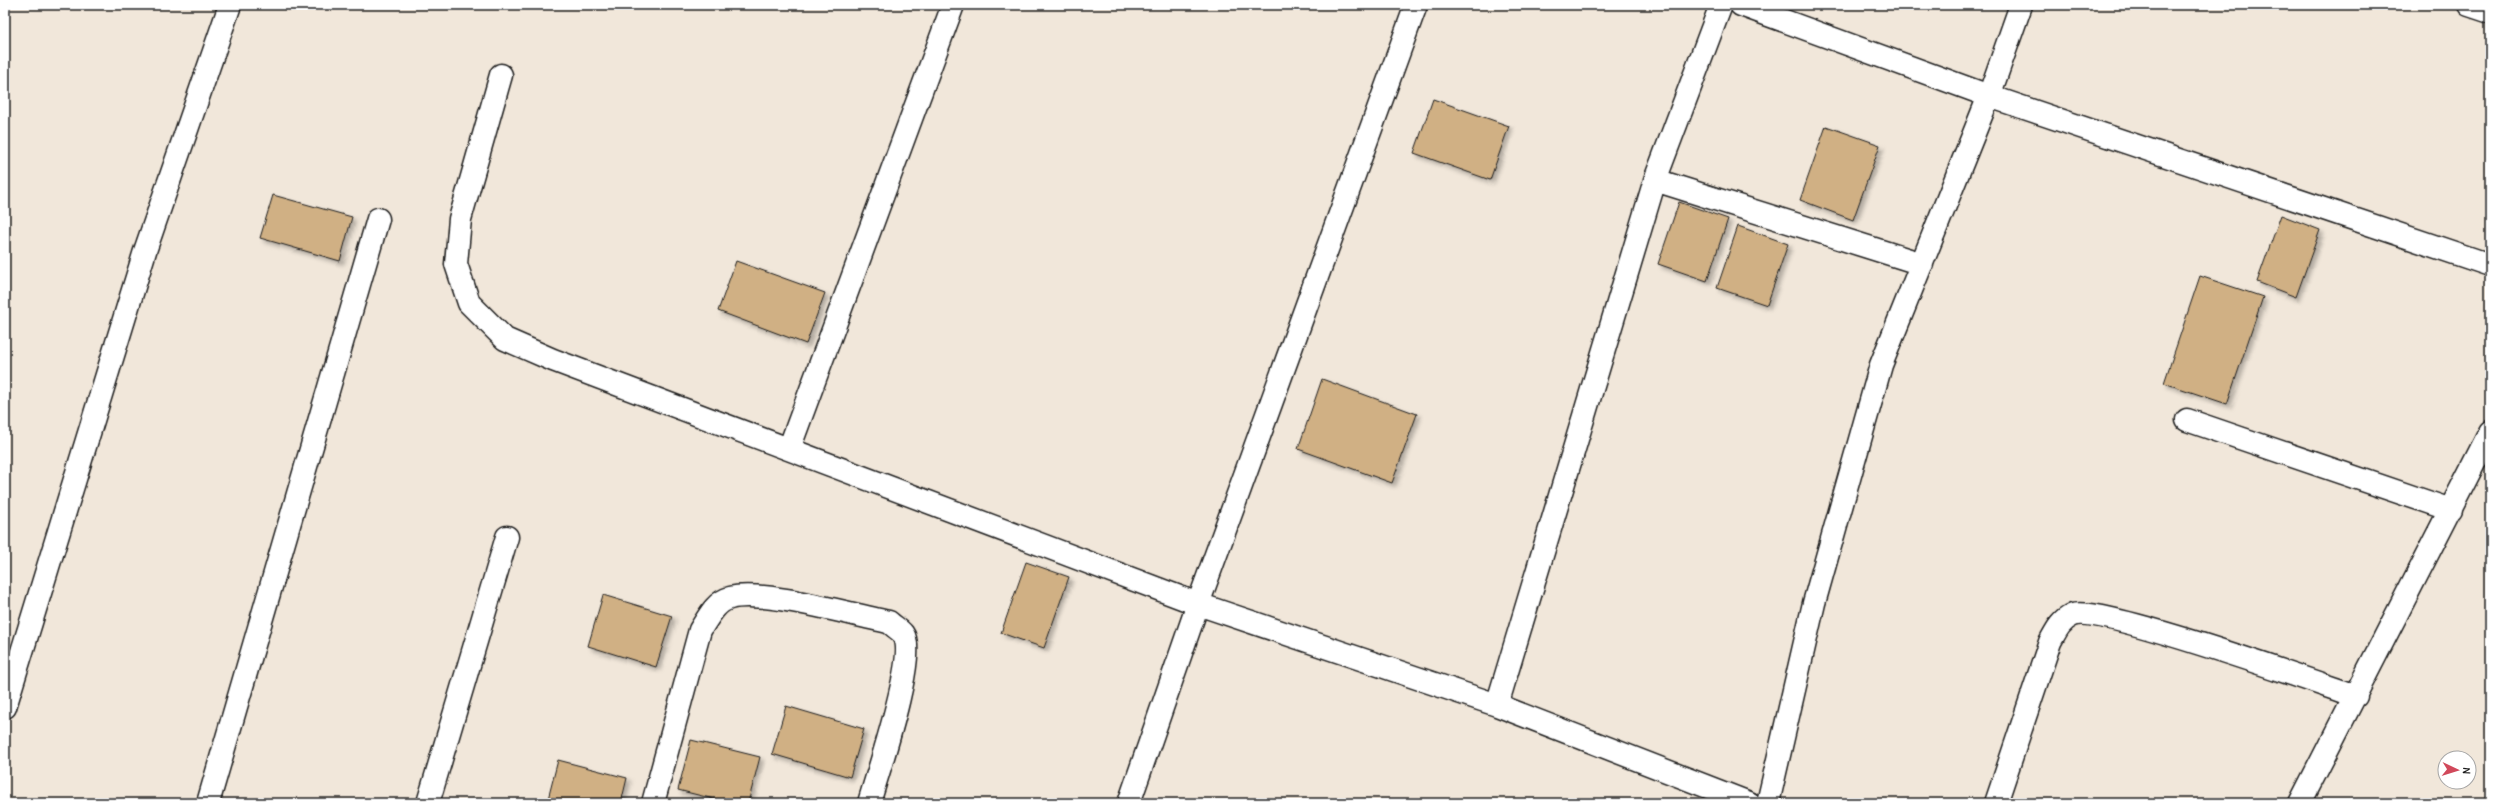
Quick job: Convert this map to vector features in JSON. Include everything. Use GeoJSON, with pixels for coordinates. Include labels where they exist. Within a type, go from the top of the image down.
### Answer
{"type":"FeatureCollection","features":[{"type":"Feature","properties":{"kind":"street"},"geometry":{"type":"LineString","coordinates":[[5,707],[145,251],[230,5]]}},
{"type":"Feature","properties":{"kind":"street"},"geometry":{"type":"LineString","coordinates":[[789,449],[952,5]]}},
{"type":"Feature","properties":{"kind":"street"},"geometry":{"type":"LineString","coordinates":[[1129,803],[1198,604],[1416,5]]}},
{"type":"Feature","properties":{"kind":"street"},"geometry":{"type":"LineString","coordinates":[[1497,704],[1655,180],[1721,5]]}},
{"type":"Feature","properties":{"kind":"street"},"geometry":{"type":"LineString","coordinates":[[1741,5],[1989,96],[2490,265]]}},
{"type":"Feature","properties":{"kind":"street"},"geometry":{"type":"LineString","coordinates":[[1768,803],[1814,603],[1881,365],[1989,96],[2021,5]]}},
{"type":"Feature","properties":{"kind":"street"},"geometry":{"type":"LineString","coordinates":[[2469,5],[2490,12]]}},
{"type":"Feature","properties":{"kind":"street"},"geometry":{"type":"LineString","coordinates":[[501,75],[460,219],[456,264],[469,303],[506,339],[553,360],[1198,604],[1497,704],[1749,803]]}},
{"type":"Feature","properties":{"kind":"street"},"geometry":{"type":"LineString","coordinates":[[1655,180],[1922,264]]}},
{"type":"Feature","properties":{"kind":"street"},"geometry":{"type":"LineString","coordinates":[[208,803],[378,219]]}},
{"type":"Feature","properties":{"kind":"street"},"geometry":{"type":"LineString","coordinates":[[2187,420],[2451,510]]}},
{"type":"Feature","properties":{"kind":"street"},"geometry":{"type":"LineString","coordinates":[[2300,803],[2490,432]]}},
{"type":"Feature","properties":{"kind":"street"},"geometry":{"type":"LineString","coordinates":[[428,803],[507,537]]}},
{"type":"Feature","properties":{"kind":"street"},"geometry":{"type":"LineString","coordinates":[[653,803],[700,630],[714,608],[729,598],[756,595],[889,622],[904,634],[907,651],[904,679],[869,803]]}},
{"type":"Feature","properties":{"kind":"street"},"geometry":{"type":"LineString","coordinates":[[1996,803],[2050,642],[2060,623],[2074,615],[2092,615],[2151,629],[2356,696]]}},
{"type":"Feature","properties":{"kind":"building"},"geometry":{"type":"Polygon","coordinates":[[[1433,99],[1509,126],[1490,180],[1414,153],[1433,99]]]}},
{"type":"Feature","properties":{"kind":"building"},"geometry":{"type":"Polygon","coordinates":[[[1826,126],[1880,145],[1853,220],[1800,200],[1826,126]]]}},
{"type":"Feature","properties":{"kind":"building"},"geometry":{"type":"Polygon","coordinates":[[[273,195],[352,217],[340,261],[260,238],[273,195]]]}},
{"type":"Feature","properties":{"kind":"building"},"geometry":{"type":"Polygon","coordinates":[[[1679,202],[1728,219],[1707,281],[1658,264],[1679,202]]]}},
{"type":"Feature","properties":{"kind":"building"},"geometry":{"type":"Polygon","coordinates":[[[2281,215],[2320,230],[2296,297],[2257,282],[2281,215]]]}},
{"type":"Feature","properties":{"kind":"building"},"geometry":{"type":"Polygon","coordinates":[[[1738,226],[1788,244],[1767,305],[1717,288],[1738,226]]]}},
{"type":"Feature","properties":{"kind":"building"},"geometry":{"type":"Polygon","coordinates":[[[736,261],[825,293],[806,344],[718,311],[736,261]]]}},
{"type":"Feature","properties":{"kind":"building"},"geometry":{"type":"Polygon","coordinates":[[[2200,276],[2263,297],[2227,404],[2164,383],[2200,276]]]}},
{"type":"Feature","properties":{"kind":"building"},"geometry":{"type":"Polygon","coordinates":[[[1322,379],[1417,414],[1392,483],[1298,449],[1322,379]]]}},
{"type":"Feature","properties":{"kind":"building"},"geometry":{"type":"Polygon","coordinates":[[[1026,562],[1069,577],[1044,648],[1001,633],[1026,562]]]}},
{"type":"Feature","properties":{"kind":"building"},"geometry":{"type":"Polygon","coordinates":[[[603,595],[672,616],[656,667],[588,646],[603,595]]]}},
{"type":"Feature","properties":{"kind":"building"},"geometry":{"type":"Polygon","coordinates":[[[786,706],[864,729],[850,777],[772,754],[786,706]]]}},
{"type":"Feature","properties":{"kind":"building"},"geometry":{"type":"Polygon","coordinates":[[[691,740],[760,757],[748,803],[730,803],[678,790],[691,740]]]}},
{"type":"Feature","properties":{"kind":"building"},"geometry":{"type":"Polygon","coordinates":[[[558,760],[627,778],[621,803],[547,803],[558,760]]]}}]}
